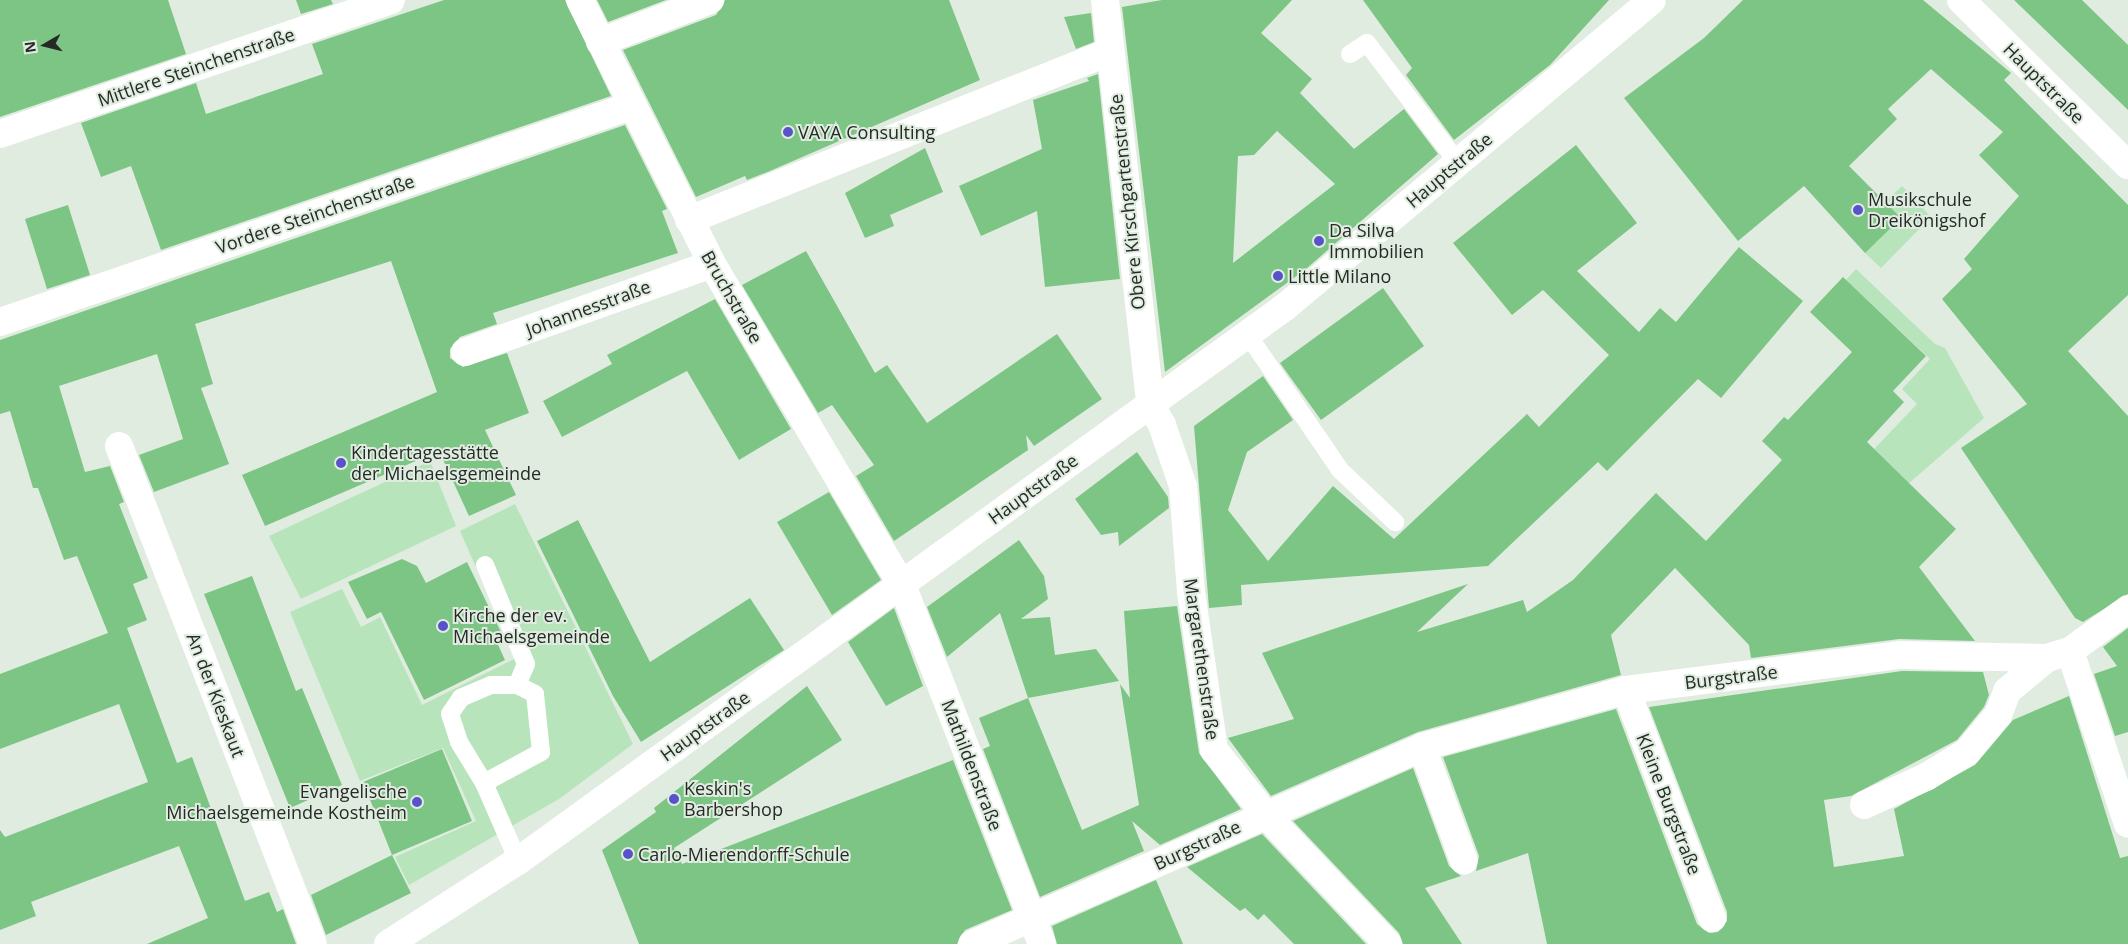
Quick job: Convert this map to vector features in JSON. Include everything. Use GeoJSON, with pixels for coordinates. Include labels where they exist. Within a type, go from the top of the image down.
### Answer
{"type":"FeatureCollection","features":[{"type":"Feature","properties":{"kind":"street","name":"Mittlere Steinchenstraße"},"geometry":{"type":"LineString","coordinates":[[0,134],[391,0]]}},
{"type":"Feature","properties":{"kind":"street","name":"Bruchstraße"},"geometry":{"type":"LineString","coordinates":[[580,0],[631,106],[712,264],[902,585]]}},
{"type":"Feature","properties":{"kind":"street"},"geometry":{"type":"LineString","coordinates":[[600,42],[710,0]]}},
{"type":"Feature","properties":{"kind":"street","name":"Obere Kirschgartenstraße"},"geometry":{"type":"LineString","coordinates":[[1105,0],[1150,404]]}},
{"type":"Feature","properties":{"kind":"street","name":"Hauptstraße"},"geometry":{"type":"LineString","coordinates":[[388,944],[518,861],[1248,334],[1458,163],[1652,0]]}},
{"type":"Feature","properties":{"kind":"street","name":"Hauptstraße"},"geometry":{"type":"LineString","coordinates":[[1961,0],[2128,165]]}},
{"type":"Feature","properties":{"kind":"street"},"geometry":{"type":"LineString","coordinates":[[689,220],[1110,52]]}},
{"type":"Feature","properties":{"kind":"street","name":"Vordere Steinchenstraße"},"geometry":{"type":"LineString","coordinates":[[0,322],[631,106]]}},
{"type":"Feature","properties":{"kind":"street","name":"Johannesstraße"},"geometry":{"type":"LineString","coordinates":[[465,352],[712,264]]}},
{"type":"Feature","properties":{"kind":"street","name":"Margarethenstraße"},"geometry":{"type":"LineString","coordinates":[[1150,404],[1162,425],[1183,486],[1191,592],[1214,750],[1265,814],[1388,944]]}},
{"type":"Feature","properties":{"kind":"street","name":"An der Kieskaut"},"geometry":{"type":"LineString","coordinates":[[119,446],[313,944]]}},
{"type":"Feature","properties":{"kind":"street","name":"Mathildenstraße"},"geometry":{"type":"LineString","coordinates":[[902,585],[1037,932]]}},
{"type":"Feature","properties":{"kind":"street"},"geometry":{"type":"LineString","coordinates":[[1864,805],[1926,777],[1968,752],[1998,715],[2008,691],[2058,654],[2128,609]]}},
{"type":"Feature","properties":{"kind":"street"},"geometry":{"type":"LineString","coordinates":[[2058,654],[2128,824]]}},
{"type":"Feature","properties":{"kind":"street","name":"Burgstraße"},"geometry":{"type":"LineString","coordinates":[[972,944],[1037,932],[1265,814],[1422,747],[1626,690],[1901,656],[2058,654]]}},
{"type":"Feature","properties":{"kind":"street","name":"Kleine Burgstraße"},"geometry":{"type":"LineString","coordinates":[[1626,690],[1712,918]]}},
{"type":"Feature","properties":{"kind":"street"},"geometry":{"type":"LineString","coordinates":[[1422,747],[1464,861]]}},
{"type":"Feature","properties":{"kind":"lane"},"geometry":{"type":"LineString","coordinates":[[1350,54],[1367,43],[1458,163]]}},
{"type":"Feature","properties":{"kind":"lane"},"geometry":{"type":"LineString","coordinates":[[1248,334],[1340,470],[1396,522]]}},
{"type":"Feature","properties":{"kind":"lane"},"geometry":{"type":"LineString","coordinates":[[485,565],[526,664],[517,685]]}},
{"type":"Feature","properties":{"kind":"lane"},"geometry":{"type":"LineString","coordinates":[[484,783],[541,752],[535,694],[517,685],[491,685],[462,698],[450,714],[458,742],[484,783],[518,861]]}},
{"type":"Feature","properties":{"kind":"green space"},"geometry":{"type":"Polygon","coordinates":[[[1902,186],[1931,217],[1881,268],[1865,253],[1885,202],[1902,186]]]}},
{"type":"Feature","properties":{"kind":"green space"},"geometry":{"type":"Polygon","coordinates":[[[1856,269],[1935,344],[1945,348],[1984,418],[1885,504],[1855,469],[1917,404],[1902,389],[1930,359],[1846,280],[1856,269]]]}},
{"type":"Feature","properties":{"kind":"green space"},"geometry":{"type":"Polygon","coordinates":[[[430,461],[456,526],[301,599],[269,536],[430,461]]]}},
{"type":"Feature","properties":{"kind":"green space"},"geometry":{"type":"Polygon","coordinates":[[[515,504],[633,744],[559,799],[409,885],[395,857],[476,821],[443,748],[360,781],[290,612],[342,589],[361,627],[380,617],[422,705],[516,658],[460,531],[515,504]]]}},
{"type":"Feature","properties":{"kind":"building"},"geometry":{"type":"Polygon","coordinates":[[[0,0],[168,0],[186,54],[0,117],[0,0]]]}},
{"type":"Feature","properties":{"kind":"building"},"geometry":{"type":"Polygon","coordinates":[[[296,0],[331,0],[333,4],[301,14],[296,0]]]}},
{"type":"Feature","properties":{"kind":"building"},"geometry":{"type":"Polygon","coordinates":[[[444,0],[565,0],[611,96],[161,250],[131,166],[101,177],[81,123],[196,83],[206,114],[323,74],[312,44],[444,0]]]}},
{"type":"Feature","properties":{"kind":"building"},"geometry":{"type":"Polygon","coordinates":[[[597,0],[666,0],[608,22],[597,0]]]}},
{"type":"Feature","properties":{"kind":"building"},"geometry":{"type":"Polygon","coordinates":[[[725,0],[949,0],[980,80],[770,171],[747,180],[745,176],[696,197],[623,50],[716,15],[725,0]]]}},
{"type":"Feature","properties":{"kind":"building"},"geometry":{"type":"Polygon","coordinates":[[[1162,0],[1292,0],[1261,33],[1312,79],[1300,93],[1354,149],[1404,109],[1438,154],[1306,269],[1165,372],[1122,7],[1162,0]],[[1277,131],[1254,155],[1238,156],[1233,263],[1335,184],[1277,131]]]}},
{"type":"Feature","properties":{"kind":"building"},"geometry":{"type":"Polygon","coordinates":[[[1363,0],[1609,0],[1550,65],[1454,140],[1406,75],[1412,68],[1363,0]]]}},
{"type":"Feature","properties":{"kind":"building"},"geometry":{"type":"Polygon","coordinates":[[[1743,0],[1923,0],[2011,73],[2004,80],[2128,205],[2128,295],[2068,351],[2128,416],[2128,594],[2083,622],[2075,618],[1961,448],[2027,404],[1942,299],[1972,269],[1964,259],[2019,196],[1979,155],[2003,132],[1931,69],[1888,109],[1897,119],[1849,166],[1901,218],[1865,253],[1804,186],[1738,241],[1624,98],[1704,38],[1743,0]]]}},
{"type":"Feature","properties":{"kind":"building"},"geometry":{"type":"Polygon","coordinates":[[[2014,0],[2082,0],[2128,45],[2128,110],[2014,0]]]}},
{"type":"Feature","properties":{"kind":"building"},"geometry":{"type":"Polygon","coordinates":[[[1091,13],[1094,42],[1076,49],[1064,17],[1091,13]]]}},
{"type":"Feature","properties":{"kind":"building"},"geometry":{"type":"Polygon","coordinates":[[[1098,74],[1120,279],[1045,287],[1037,211],[981,236],[959,186],[1042,149],[1033,100],[1089,81],[1087,78],[1098,74]]]}},
{"type":"Feature","properties":{"kind":"building"},"geometry":{"type":"Polygon","coordinates":[[[625,125],[667,209],[662,211],[678,253],[493,313],[497,324],[460,337],[450,349],[450,358],[463,367],[507,353],[529,413],[485,430],[516,495],[469,516],[439,451],[265,526],[242,475],[437,392],[391,261],[195,324],[213,384],[201,388],[229,464],[154,492],[139,455],[183,439],[157,354],[59,386],[85,472],[110,466],[124,502],[119,504],[148,578],[133,584],[147,620],[127,628],[177,763],[192,757],[245,901],[269,892],[277,912],[283,909],[296,944],[147,944],[208,918],[179,846],[31,902],[36,916],[0,930],[0,830],[5,837],[148,782],[119,704],[0,749],[0,674],[108,633],[77,556],[64,560],[38,488],[33,488],[10,411],[0,414],[0,340],[625,125]]]}},
{"type":"Feature","properties":{"kind":"building"},"geometry":{"type":"Polygon","coordinates":[[[1576,145],[1637,223],[1577,271],[1639,332],[1660,308],[1676,322],[1739,247],[1803,301],[1721,398],[1698,379],[1607,471],[1598,462],[1488,566],[1241,585],[1242,605],[1209,608],[1194,426],[1263,376],[1293,420],[1247,452],[1228,510],[1268,561],[1333,486],[1394,539],[1527,414],[1539,427],[1609,355],[1543,290],[1512,315],[1453,243],[1576,145]]]}},
{"type":"Feature","properties":{"kind":"building"},"geometry":{"type":"Polygon","coordinates":[[[925,148],[943,192],[890,215],[894,226],[865,238],[845,193],[925,148]]]}},
{"type":"Feature","properties":{"kind":"building"},"geometry":{"type":"Polygon","coordinates":[[[68,205],[90,275],[47,289],[25,219],[68,205]]]}},
{"type":"Feature","properties":{"kind":"building"},"geometry":{"type":"Polygon","coordinates":[[[806,251],[875,373],[887,365],[927,423],[1057,334],[1102,399],[1034,446],[1026,435],[1028,450],[894,541],[856,476],[874,465],[832,405],[818,413],[742,285],[806,251]]]}},
{"type":"Feature","properties":{"kind":"building"},"geometry":{"type":"Polygon","coordinates":[[[1843,277],[1926,356],[1893,391],[1904,402],[1867,442],[1956,529],[1919,567],[1975,641],[1899,639],[1751,658],[1749,645],[1675,568],[1611,635],[1621,675],[1418,732],[1271,796],[1228,738],[1294,719],[1262,653],[1468,584],[1417,632],[1523,600],[1527,612],[1573,580],[1656,493],[1706,541],[1782,460],[1762,441],[1784,417],[1788,420],[1852,352],[1810,312],[1843,277]]]}},
{"type":"Feature","properties":{"kind":"building"},"geometry":{"type":"Polygon","coordinates":[[[1383,288],[1424,346],[1321,420],[1280,363],[1383,288]]]}},
{"type":"Feature","properties":{"kind":"building"},"geometry":{"type":"Polygon","coordinates":[[[715,299],[791,429],[739,460],[687,371],[562,437],[543,401],[612,364],[607,355],[715,299]]]}},
{"type":"Feature","properties":{"kind":"building"},"geometry":{"type":"Polygon","coordinates":[[[1137,452],[1168,497],[1169,508],[1119,546],[1118,532],[1101,535],[1075,499],[1137,452]]]}},
{"type":"Feature","properties":{"kind":"building"},"geometry":{"type":"Polygon","coordinates":[[[829,492],[881,580],[832,615],[777,522],[829,492]]]}},
{"type":"Feature","properties":{"kind":"building"},"geometry":{"type":"Polygon","coordinates":[[[578,520],[650,662],[750,598],[784,650],[641,742],[613,696],[537,541],[578,520]]]}},
{"type":"Feature","properties":{"kind":"building"},"geometry":{"type":"Polygon","coordinates":[[[1019,540],[1044,576],[1048,599],[1021,619],[1050,617],[1055,655],[1096,649],[1119,681],[1028,698],[1000,613],[947,657],[927,607],[1019,540]]]}},
{"type":"Feature","properties":{"kind":"building","name":"Kirche der ev. Michaelsgemeinde"},"geometry":{"type":"Polygon","coordinates":[[[402,559],[417,566],[426,583],[467,562],[501,632],[494,636],[505,660],[424,700],[381,612],[367,619],[348,582],[402,559]]]}},
{"type":"Feature","properties":{"kind":"building"},"geometry":{"type":"Polygon","coordinates":[[[252,576],[296,691],[302,688],[342,785],[290,808],[204,594],[252,576]]]}},
{"type":"Feature","properties":{"kind":"building"},"geometry":{"type":"Polygon","coordinates":[[[1177,606],[1199,753],[1241,809],[1160,845],[1132,821],[1144,851],[1040,897],[983,749],[990,746],[979,718],[1028,698],[1082,830],[1139,805],[1120,684],[1130,698],[1124,611],[1177,606]]]}},
{"type":"Feature","properties":{"kind":"building"},"geometry":{"type":"Polygon","coordinates":[[[894,608],[923,686],[886,706],[848,642],[894,608]]]}},
{"type":"Feature","properties":{"kind":"building"},"geometry":{"type":"Polygon","coordinates":[[[2128,628],[2128,732],[2115,736],[2094,674],[2117,666],[2103,647],[2128,628]]]}},
{"type":"Feature","properties":{"kind":"building"},"geometry":{"type":"Polygon","coordinates":[[[1902,671],[1983,672],[1989,695],[1984,707],[1957,740],[1851,796],[1824,800],[1834,867],[1904,856],[1894,809],[1975,765],[2013,720],[2069,696],[2120,858],[2128,856],[2128,944],[1547,944],[1528,853],[1476,871],[1479,856],[1443,757],[1616,709],[1697,924],[1709,933],[1718,932],[1727,921],[1727,912],[1649,707],[1902,671]]]}},
{"type":"Feature","properties":{"kind":"building"},"geometry":{"type":"Polygon","coordinates":[[[807,686],[842,740],[674,848],[682,864],[953,760],[1012,910],[965,930],[957,944],[639,944],[602,850],[656,812],[654,808],[807,686]]]}},
{"type":"Feature","properties":{"kind":"building","name":"Evangelische Michaelsgemeinde Kostheim"},"geometry":{"type":"Polygon","coordinates":[[[442,749],[472,821],[392,855],[363,782],[442,749]]]}},
{"type":"Feature","properties":{"kind":"building"},"geometry":{"type":"Polygon","coordinates":[[[1413,768],[1449,866],[1461,876],[1425,888],[1462,944],[1403,944],[1399,933],[1293,821],[1413,768]]]}},
{"type":"Feature","properties":{"kind":"building"},"geometry":{"type":"Polygon","coordinates":[[[1262,834],[1366,944],[1294,944],[1264,914],[1258,920],[1245,908],[1240,911],[1187,867],[1262,834]]]}},
{"type":"Feature","properties":{"kind":"building"},"geometry":{"type":"Polygon","coordinates":[[[392,855],[411,893],[326,935],[311,895],[392,855]]]}},
{"type":"Feature","properties":{"kind":"building"},"geometry":{"type":"Polygon","coordinates":[[[1156,880],[1183,944],[1057,944],[1052,926],[1156,880]]]}},
{"type":"Feature","properties":{"kind":"place","name":"VAYA Consulting"},"geometry":{"type":"Point","coordinates":[788,132]}},
{"type":"Feature","properties":{"kind":"place","name":"Musikschule Dreikönigshof"},"geometry":{"type":"Point","coordinates":[1858,210]}},
{"type":"Feature","properties":{"kind":"place","name":"Da Silva Immobilien"},"geometry":{"type":"Point","coordinates":[1319,241]}},
{"type":"Feature","properties":{"kind":"place","name":"Little Milano"},"geometry":{"type":"Point","coordinates":[1278,276]}},
{"type":"Feature","properties":{"kind":"place","name":"Kindertagesstätte der Michaelsgemeinde"},"geometry":{"type":"Point","coordinates":[341,463]}},
{"type":"Feature","properties":{"kind":"place","name":"Kirche der ev. Michaelsgemeinde"},"geometry":{"type":"Point","coordinates":[443,626]}},
{"type":"Feature","properties":{"kind":"place","name":"Keskin's Barbershop"},"geometry":{"type":"Point","coordinates":[674,799]}},
{"type":"Feature","properties":{"kind":"place","name":"Evangelische Michaelsgemeinde Kostheim"},"geometry":{"type":"Point","coordinates":[417,802]}},
{"type":"Feature","properties":{"kind":"place","name":"Carlo-Mierendorff-Schule"},"geometry":{"type":"Point","coordinates":[628,854]}}]}
